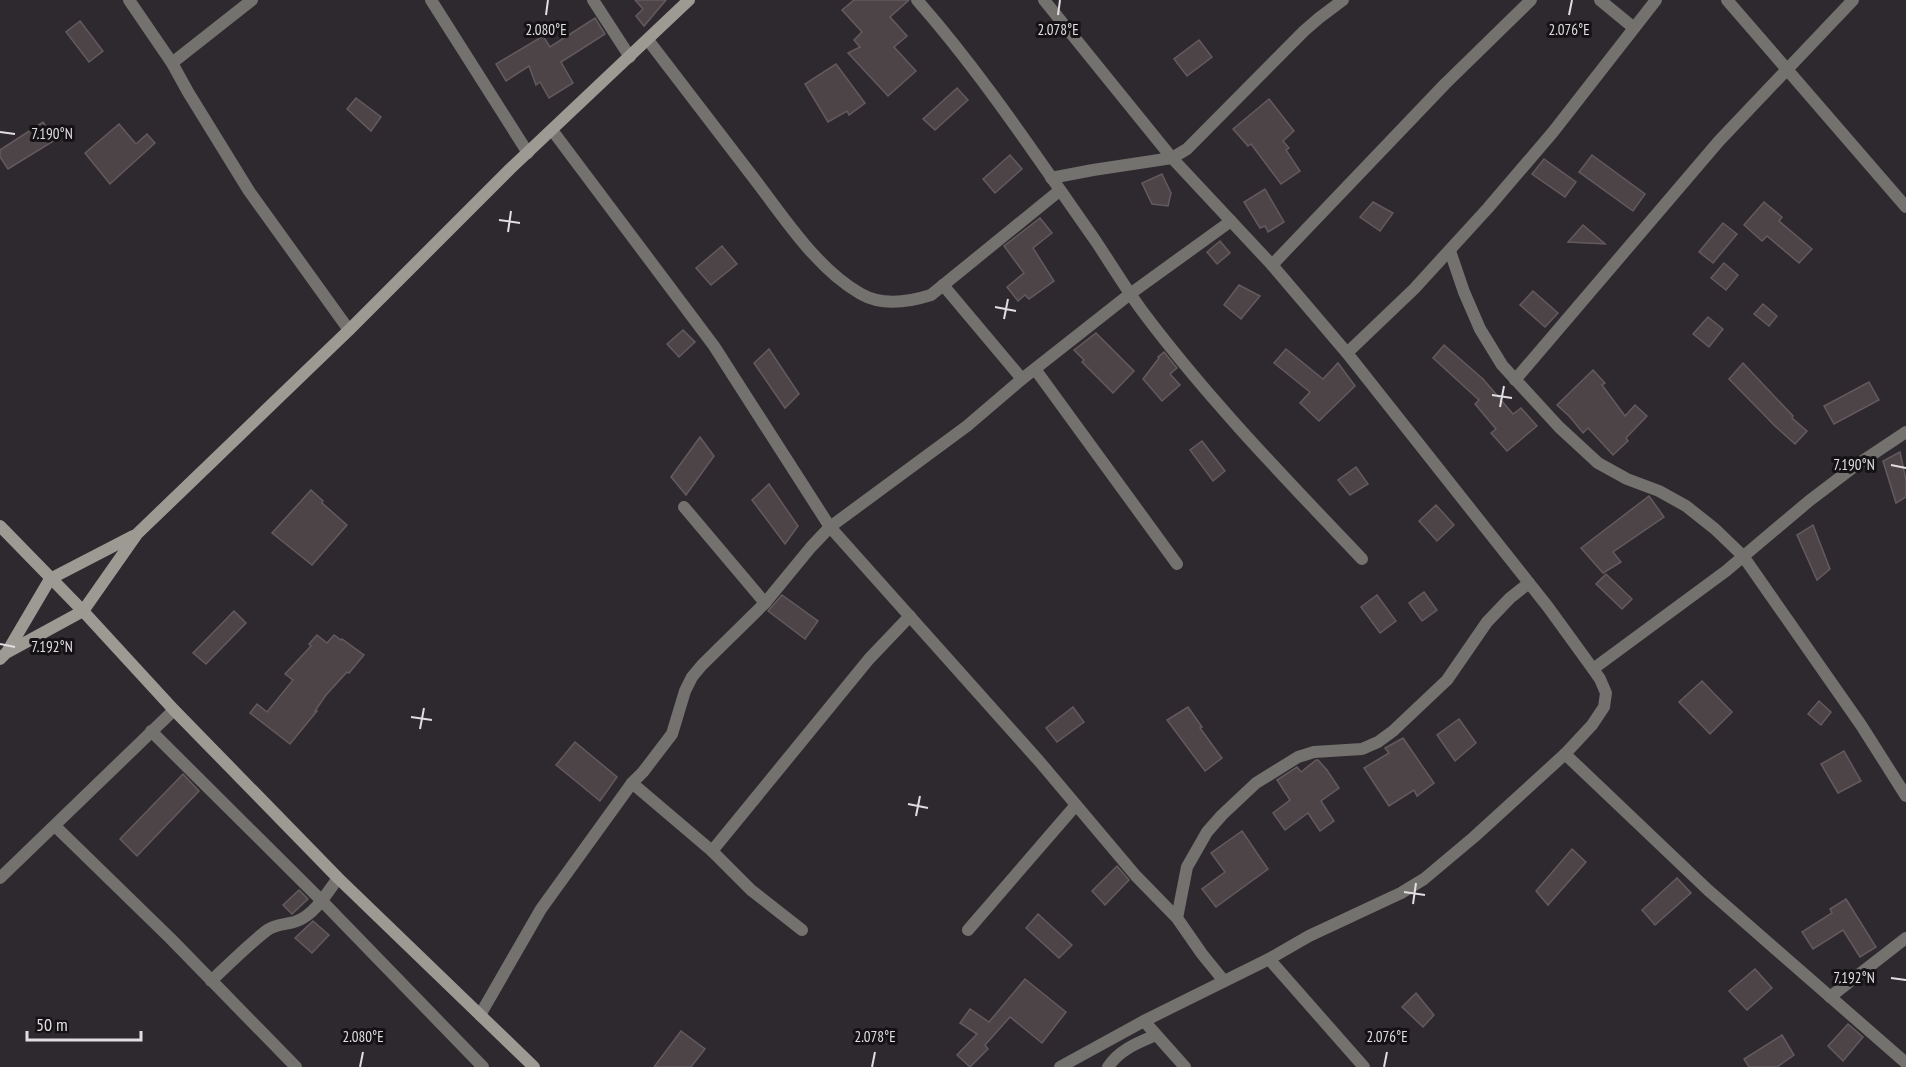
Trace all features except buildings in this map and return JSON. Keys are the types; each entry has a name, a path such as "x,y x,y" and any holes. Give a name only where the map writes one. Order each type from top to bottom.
{"main road":[{"path":"3,656 83,611 137,534 349,330 510,169 689,0"},
{"path":"0,526 83,611 174,710 338,878 534,1067"},
{"path":"3,656 50,579 137,534"}],"street":[{"path":"129,0 172,63 249,191 349,330"},
{"path":"172,63 252,0"},
{"path":"431,0 528,153"},
{"path":"593,0 630,57"},
{"path":"917,0 986,85 1130,294 1200,384 1277,470 1362,559"},
{"path":"1044,0 1172,158 1272,265 1347,353 1529,583 1593,669 1606,693 1604,706 1592,725 1565,754 1482,830 1424,879 1401,893 1309,936 1269,959 1143,1021 1060,1067"},
{"path":"1051,178 1172,158 1187,150 1305,31 1343,0"},
{"path":"1272,265 1445,84 1531,0"},
{"path":"1600,0 1634,28"},
{"path":"1347,353 1450,251 1553,132 1656,0"},
{"path":"1727,0 1906,207"},
{"path":"1515,380 1719,141 1852,0"},
{"path":"648,40 816,257 842,281 862,294 881,301 917,299 931,295 1059,191"},
{"path":"552,130 714,346 830,527 1136,876 1177,918 1224,981"},
{"path":"480,1015 541,909 632,783 672,734 685,691 692,677 765,603 811,547 830,527 967,426 1022,379 1130,294 1231,221"},
{"path":"1450,251 1480,329 1502,365 1559,428 1598,463 1686,506 1715,529 1743,556 1861,725 1906,796"},
{"path":"943,285 1022,379"},
{"path":"1035,369 1177,564"},
{"path":"1593,669 1743,556 1855,466 1906,432"},
{"path":"684,507 765,603"},
{"path":"1177,918 1187,867 1207,832 1222,815 1256,783 1298,757 1314,752 1362,749 1378,742 1393,731 1447,680 1487,622 1510,598 1529,583"},
{"path":"712,850 862,668 910,616"},
{"path":"0,878 174,710"},
{"path":"152,731 483,1067"},
{"path":"1565,754 1708,890 1906,1063"},
{"path":"632,783 712,850 751,890 802,930"},
{"path":"968,930 1076,805"},
{"path":"55,826 296,1067"},
{"path":"211,981 268,929 305,917 338,878"},
{"path":"1830,997 1906,938"},
{"path":"1269,959 1364,1067"},
{"path":"1143,1021 1185,1067"},
{"path":"1108,1067 1114,1058 1130,1046 1156,1035"}]}
